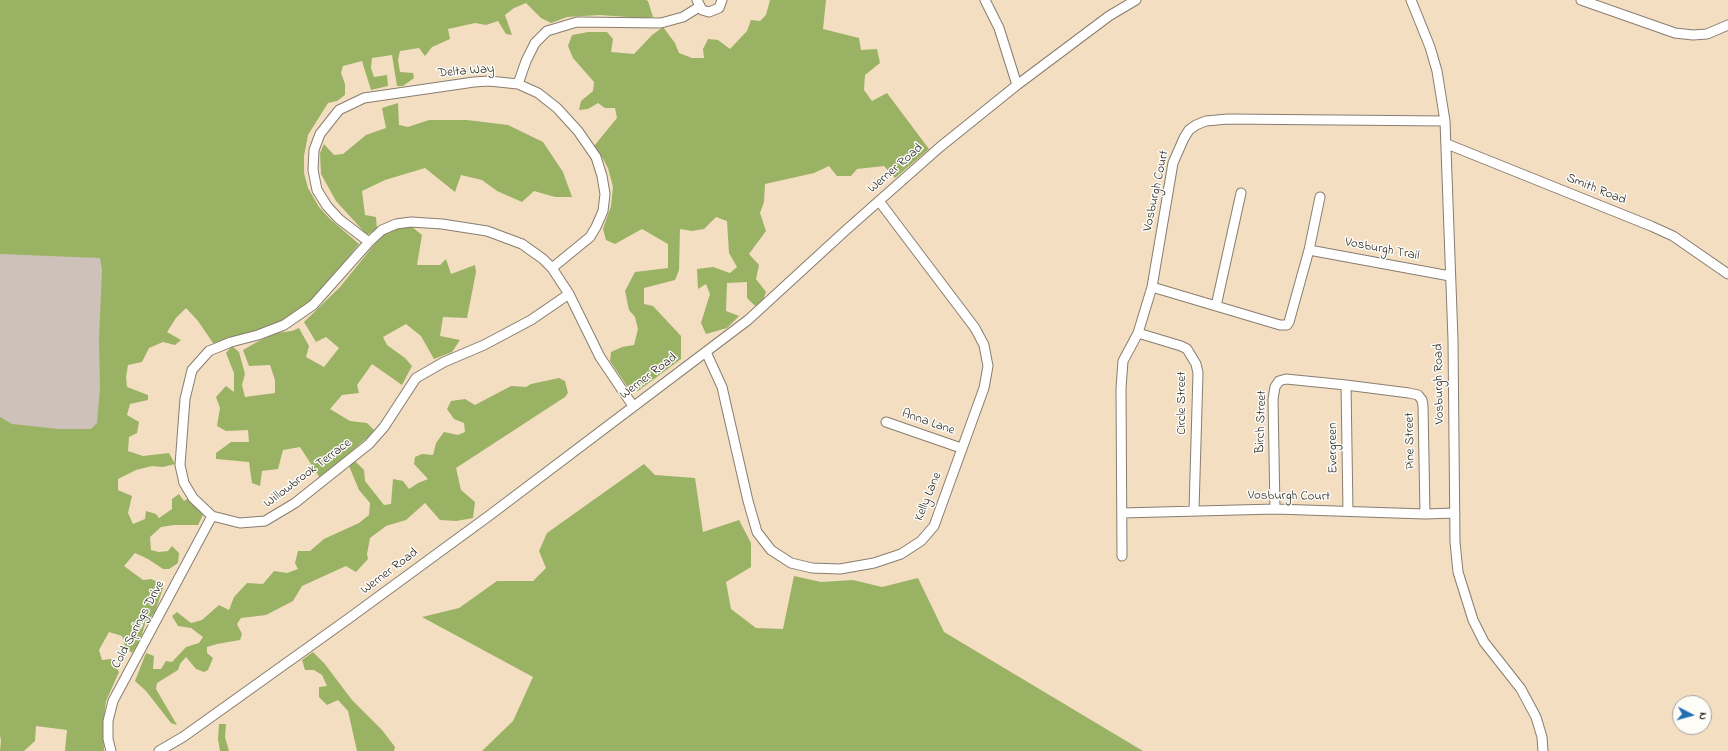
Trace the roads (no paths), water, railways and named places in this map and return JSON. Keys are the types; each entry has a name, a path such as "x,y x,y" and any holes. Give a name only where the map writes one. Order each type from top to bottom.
{"street":[{"path":"518,84 526,61 535,43 547,30 578,22 661,23 683,17 698,3 705,12 712,12 719,8 722,0"},
{"path":"986,0 999,28 1017,85"},
{"name":"Werner Road","path":"159,751 183,737 348,619 490,515 748,320 940,147 1017,85 1109,16 1136,0"},
{"name":"Vosburgh Road","path":"1411,0 1430,47 1437,71 1447,144 1453,340 1455,513 1458,572 1473,620 1484,642 1521,689 1536,717 1542,736 1543,751"},
{"path":"1581,0 1675,33 1693,35 1707,34 1728,25"},
{"name":"Delta Way","path":"369,242 339,219 327,206 318,190 313,170 314,150 320,134 339,110 364,98 474,82 518,84 538,93 557,108 578,131 596,157 602,176 605,194 603,211 596,227 590,237 552,268"},
{"name":"Vosburgh Court","path":"1122,556 1122,361 1138,333 1152,287 1173,163 1189,130 1206,121 1228,119 1445,121"},
{"name":"Smith Road","path":"1447,144 1673,236 1728,274"},
{"path":"1216,306 1241,193"},
{"path":"1152,287 1280,325 1287,325 1309,250 1320,197"},
{"name":"Kelly Lane","path":"706,352 722,386 748,501 757,532 771,550 791,563 812,568 840,568 874,563 901,554 921,541 934,526 984,388 988,366 984,345 975,328 879,201"},
{"name":"Willowbrook Terrace","path":"569,294 530,320 490,342 444,362 416,378 384,427 369,444 320,484 273,518 265,521 240,523 212,516 193,498 184,483 180,465 185,399 192,370 209,352 231,342 258,335 284,325 307,309 328,289 369,242 382,230 396,224 411,222 442,224 487,231 507,237 522,244 543,259 552,268 569,294 600,357 633,406"},
{"name":"Vosburgh Trail","path":"1309,250 1450,276"},
{"name":"Circle Street","path":"1138,333 1181,346 1187,350 1196,364 1198,373 1194,510"},
{"name":"Birch Street","path":"1275,509 1273,406 1275,387 1279,381 1286,379 1346,384"},
{"name":"Evergreen","path":"1346,384 1348,511"},
{"name":"Pine Street","path":"1346,384 1409,392 1418,395 1422,400 1424,514"},
{"name":"Anna Lane","path":"886,422 961,448"},
{"name":"Vosburgh Court","path":"1122,512 1275,509 1424,514 1455,513"},
{"name":"Cold Springs Drive","path":"111,751 108,739 108,721 113,701 212,516"}]}
